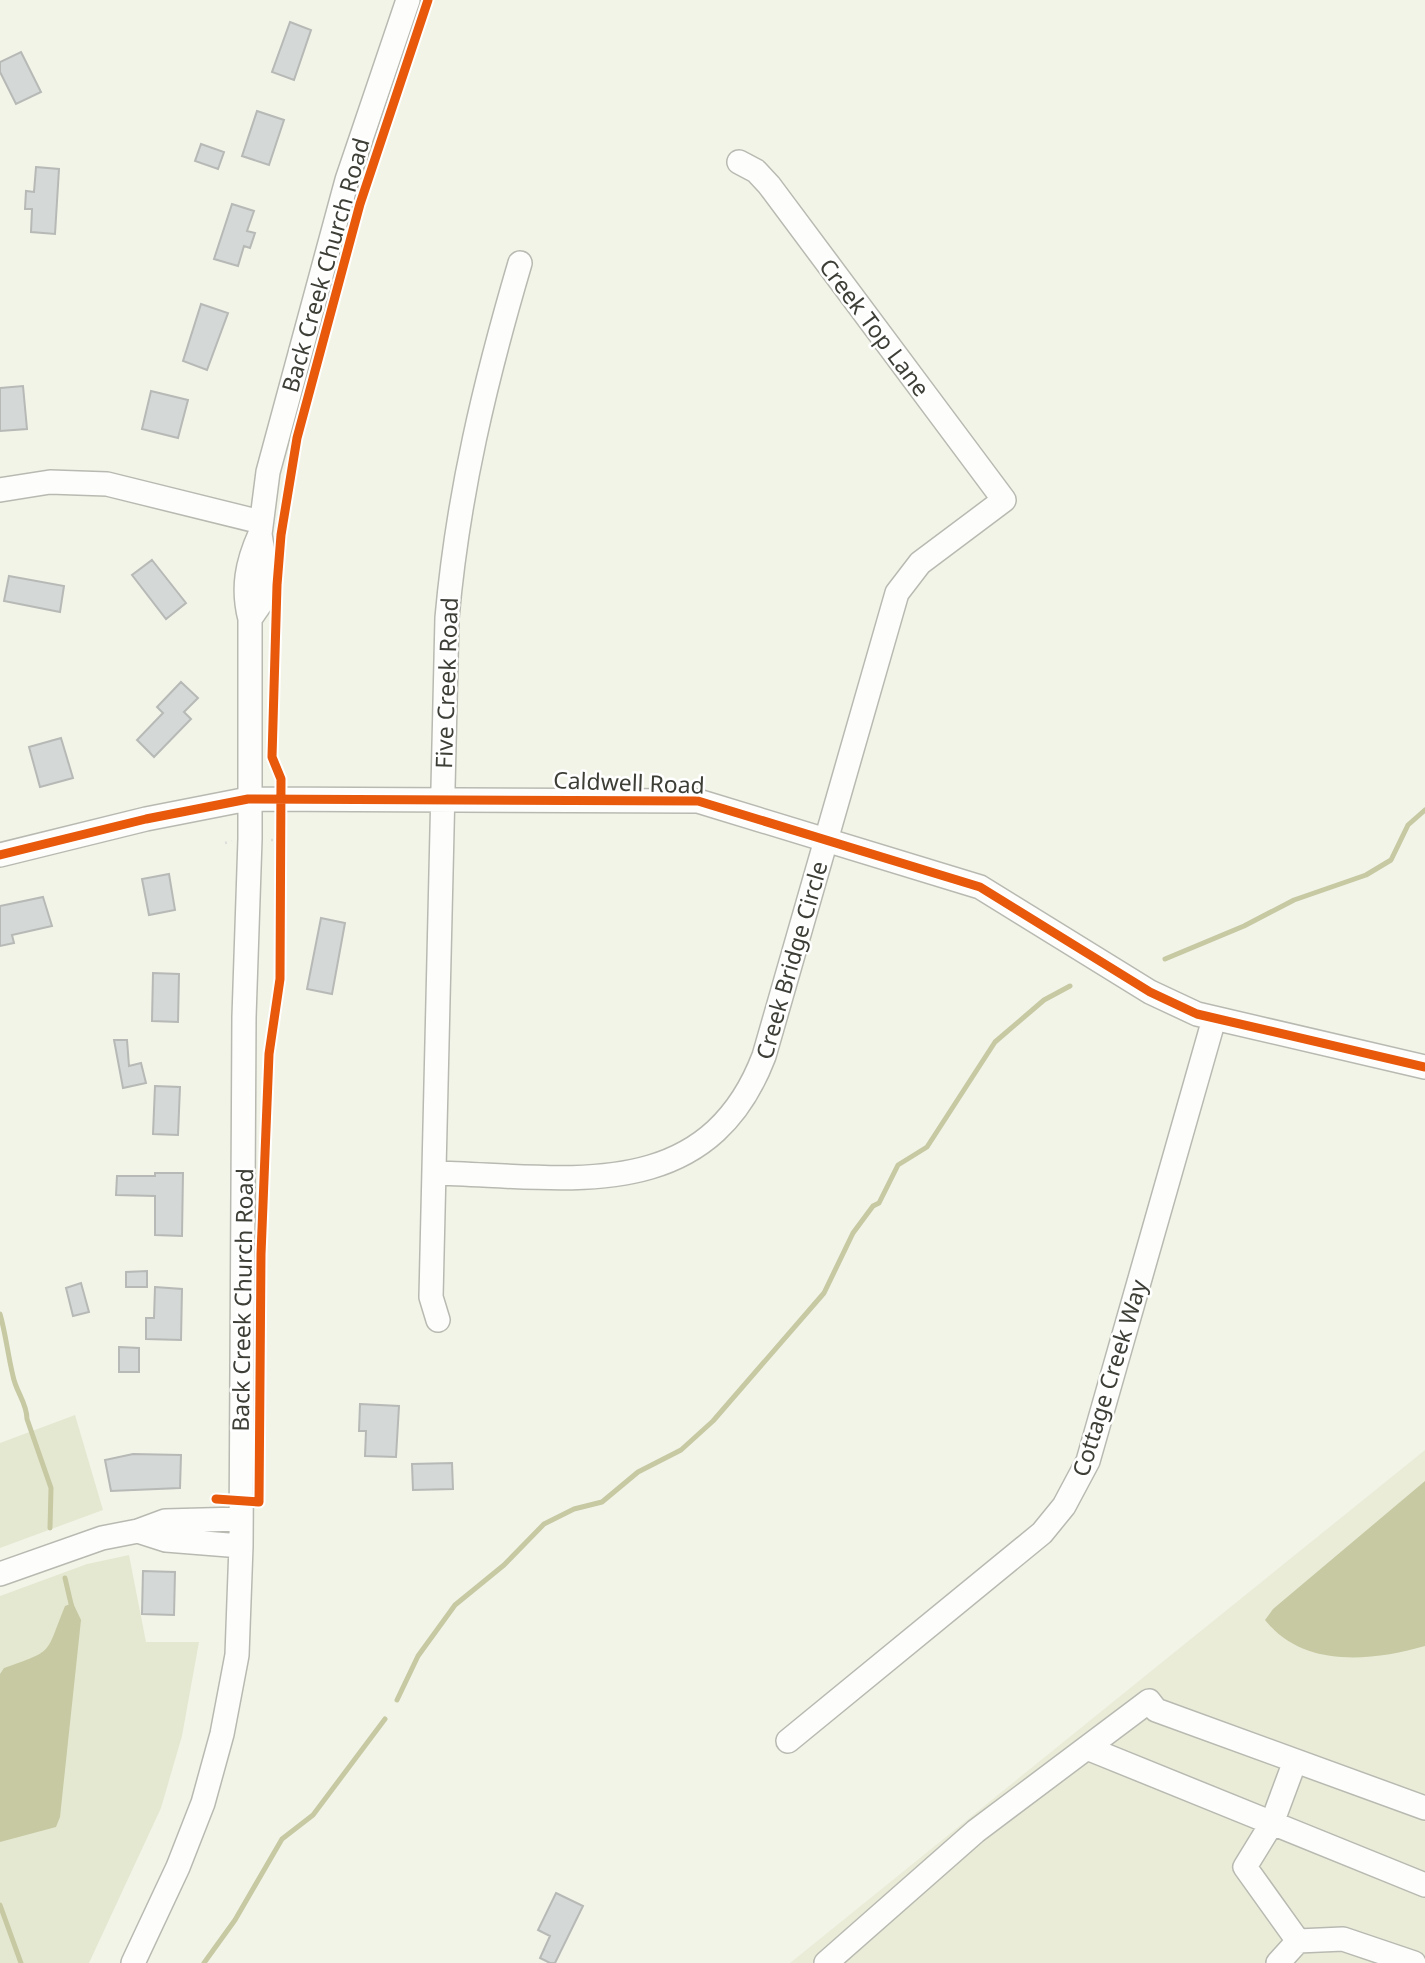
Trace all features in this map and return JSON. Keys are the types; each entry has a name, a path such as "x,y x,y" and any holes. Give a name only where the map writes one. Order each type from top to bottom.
{"street":[{"name":"Back Creek Church Road","path":"133,1963 192,1832 219,1746 237,1655 241,1546 250,619 261,603 265,565 260,528 268,472 347,180 408,0"},
{"name":"Creek Top Lane","path":"739,162 756,171 769,185 1004,500"},
{"name":"Five Creek Road","path":"438,1320 431,1297 444,656 458,518 477,418 520,263"},
{"path":"0,489 50,482 107,484 260,528"},
{"name":"Creek Bridge Circle","path":"435,1173 617,1176 670,1161 715,1132 744,1097 764,1056 897,593 920,563 1004,500"},
{"name":"Caldwell Road","path":"0,855 146,819 248,799 682,799 715,804 980,887 1150,992 1214,1019 1425,1067"},
{"name":"Cottage Creek Way","path":"788,1741 1042,1533 1073,1492 1088,1461 1214,1019"},
{"path":"0,1574 102,1538 138,1531 165,1521 240,1519"},
{"path":"138,1531 166,1540 241,1546"},
{"path":"826,1963 976,1831 1149,1701 1156,1710 1425,1808"},
{"path":"1087,1748 1425,1885"},
{"path":"1295,1761 1272,1823 1245,1867 1298,1941"},
{"path":"1279,1963 1298,1941 1343,1938 1414,1963"}],"path":[{"path":"277,837 280,852"},
{"path":"225,843 232,841"}],"shaded area":[{"path":"75,1415 103,1510 0,1548 0,1443"},
{"path":"1425,1450 1425,1963 790,1963 1171,1655"},
{"path":"1425,1481 1425,1646 1361,1657 1319,1654 1299,1647 1281,1636 1265,1620 1273,1609"},
{"path":"129,1555 146,1642 199,1642 182,1736 161,1808 89,1963 0,1963 0,1596 87,1564"},
{"path":"73,1603 81,1620 60,1817 56,1827 0,1842 0,1674 4,1668 32,1658 46,1649 65,1606"}],"building":[{"path":"290,22 311,30 294,80 272,72"},
{"path":"21,52 41,92 16,104 0,72 0,62"},
{"path":"257,111 284,120 269,165 242,156"},
{"path":"201,144 224,152 218,169 195,161"},
{"path":"36,167 59,169 55,234 31,232 32,209 25,209 26,191 34,192"},
{"path":"232,204 254,211 247,231 255,233 250,248 244,246 238,266 214,259"},
{"path":"201,304 228,313 207,370 183,361"},
{"path":"23,386 27,429 0,431 0,388"},
{"path":"151,391 188,400 178,438 142,429"},
{"path":"152,560 186,603 166,619 132,575"},
{"path":"9,576 64,586 60,612 4,601"},
{"path":"181,682 198,698 184,712 191,719 154,757 137,740 163,713 157,707"},
{"path":"61,738 73,778 40,787 29,747"},
{"path":"169,874 175,910 149,915 142,879"},
{"path":"43,897 52,926 12,935 14,943 0,946 0,906"},
{"path":"321,918 345,923 332,994 307,989"},
{"path":"153,973 179,974 178,1022 152,1021"},
{"path":"114,1040 127,1040 129,1066 141,1063 146,1083 123,1088"},
{"path":"155,1086 180,1087 178,1135 153,1134"},
{"path":"155,1173 183,1173 182,1236 155,1235 155,1196 116,1195 117,1176 155,1176"},
{"path":"147,1271 147,1287 126,1287 126,1272"},
{"path":"81,1283 89,1312 73,1316 66,1288"},
{"path":"155,1287 182,1289 181,1340 146,1339 146,1318 154,1318"},
{"path":"119,1347 139,1348 139,1372 119,1372"},
{"path":"360,1404 399,1406 396,1457 365,1456 366,1431 359,1431"},
{"path":"133,1454 181,1455 180,1488 111,1491 105,1460"},
{"path":"452,1463 453,1489 413,1490 412,1464"},
{"path":"143,1571 175,1572 174,1615 142,1614"},
{"path":"556,1893 583,1906 555,1963 550,1963 540,1958 550,1936 538,1930"}],"waterway":[{"path":"1165,959 1244,926 1294,900 1366,875 1391,860 1408,825 1425,810"},
{"path":"397,1700 418,1656 455,1605 504,1565 544,1524 574,1509 602,1502 638,1472 681,1450 713,1421 824,1293 853,1233 873,1206 879,1203 898,1165 927,1147 995,1042 1044,1000 1070,986"},
{"path":"0,1314 14,1382 51,1488 50,1528"},
{"path":"65,1578 72,1608"},
{"path":"204,1963 235,1920 282,1839 313,1815 385,1719"},
{"path":"0,1905 21,1963"}],"cycle path":[{"path":"216,1499 259,1502 261,1254 269,1054 280,979 281,779 272,757 281,535 297,438 360,204 428,0"},
{"path":"0,855 146,819 248,799 698,801 980,887 1150,992 1197,1014 1425,1067"}]}
